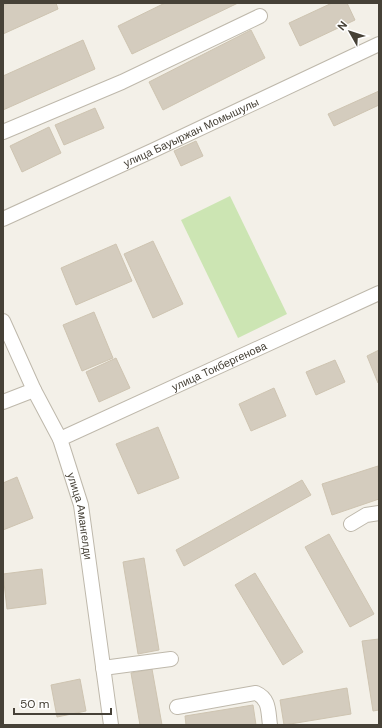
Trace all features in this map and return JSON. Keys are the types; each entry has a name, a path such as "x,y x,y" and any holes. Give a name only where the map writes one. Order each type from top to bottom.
{"street":[{"path":"3,132 122,82 260,16"},
{"name":"улица Бауыржан Момышулы","path":"3,219 379,44"},
{"name":"улица Токбергенова","path":"60,439 379,293"},
{"name":"улица Амангелди","path":"3,321 34,390 60,439 81,505 111,725"},
{"path":"3,402 34,390"},
{"path":"351,524 366,515 379,513"},
{"path":"103,668 171,659"},
{"path":"177,707 256,693 263,696 266,702 270,725"}],"green space":[{"path":"230,196 287,314 238,338 181,220"}],"building":[{"path":"8,3 56,3 58,9 3,34 3,5"},
{"path":"165,3 238,3 132,54 118,26"},
{"path":"332,3 347,3 355,20 300,46 289,23"},
{"path":"251,30 265,58 163,110 149,82"},
{"path":"83,40 95,69 3,110 3,76"},
{"path":"379,91 379,105 334,126 328,114"},
{"path":"95,108 104,128 64,145 55,125"},
{"path":"49,127 61,153 22,172 10,146"},
{"path":"196,141 203,156 181,166 174,151"},
{"path":"153,241 183,304 153,318 124,254"},
{"path":"116,244 132,281 76,305 61,268"},
{"path":"94,312 113,358 82,371 63,325"},
{"path":"379,350 379,383 378,383 367,356"},
{"path":"116,358 130,388 99,402 86,372"},
{"path":"335,360 345,382 316,395 306,372"},
{"path":"274,388 286,416 251,431 239,404"},
{"path":"158,427 179,478 138,494 116,444"},
{"path":"378,466 379,499 332,515 322,484"},
{"path":"17,477 33,518 3,530 3,483"},
{"path":"302,480 311,495 184,566 176,550"},
{"path":"329,534 374,614 350,627 305,547"},
{"path":"144,558 159,650 138,654 123,562"},
{"path":"42,569 46,604 7,609 3,574"},
{"path":"255,573 303,652 283,665 235,585"},
{"path":"379,639 379,710 373,711 362,641"},
{"path":"152,669 162,725 140,725 131,673"},
{"path":"80,679 86,711 57,717 51,685"},
{"path":"347,688 351,714 284,725 280,700"},
{"path":"253,705 256,725 186,725 185,716"}]}
